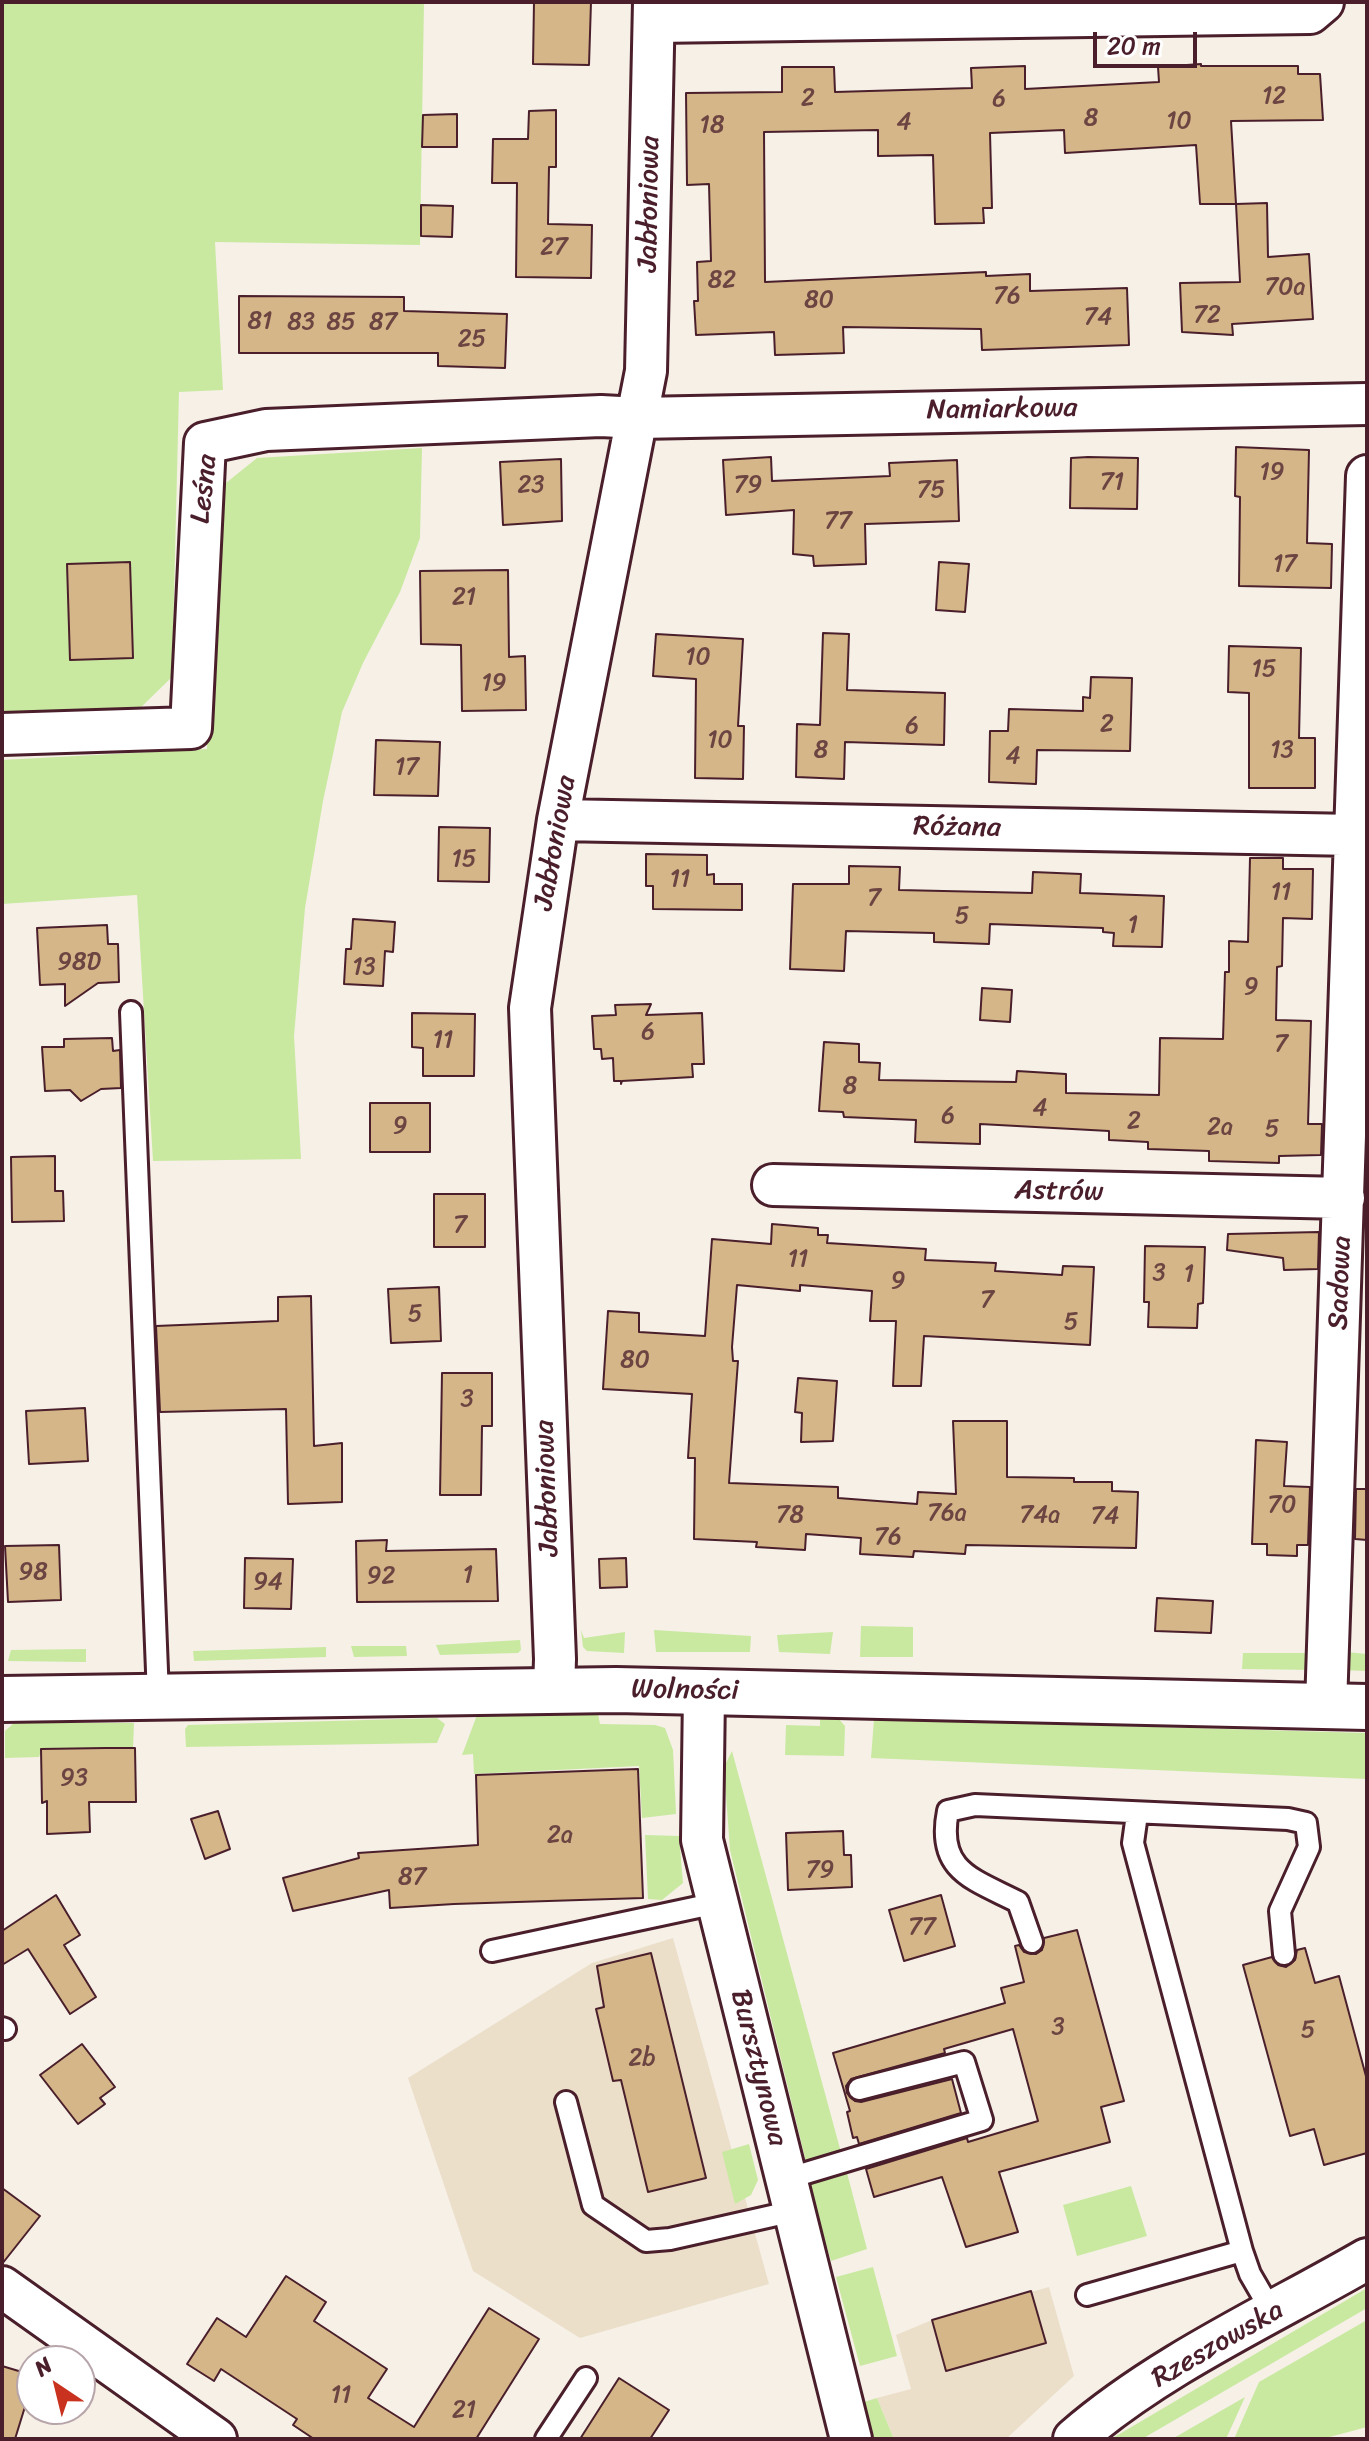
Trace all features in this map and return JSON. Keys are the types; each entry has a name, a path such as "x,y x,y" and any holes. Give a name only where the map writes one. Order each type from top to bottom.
{"street":[{"path":"654,12 1310,13 1323,2"},
{"name":"Jabłoniowa","path":"554,1690 530,1008 558,820 646,371 654,12"},
{"name":"Namiarkowa","path":"638,418 1367,404"},
{"name":"Leśna","path":"2,734 191,728 205,443 266,430 601,416 638,418"},
{"name":"Sadowa","path":"1346,1706 1344,1198 1367,476"},
{"name":"Różana","path":"558,820 1355,835"},
{"name":"Astrów","path":"773,1185 1344,1198"},
{"name":"Wolności","path":"2,1699 554,1690 1346,1706"},
{"name":"Bursztynowa","path":"704,1693 702,1840 851,2439"},
{"name":"Rzeszowska","path":"1074,2439 1097,2419 1172,2370 1367,2259"},
{"path":"2,2287 216,2439"}],"lane":[{"path":"131,1012 158,1696"},
{"path":"1032,1942 1018,1902 963,1874 949,1857 944,1832 948,1811 975,1805 1288,1819 1306,1823 1309,1847 1280,1911 1284,1954"},
{"path":"1137,1814 1133,1843 1242,2251 1250,2274 1272,2312"},
{"path":"492,1951 717,1903"},
{"path":"566,2102 593,2205 646,2241 670,2239 982,2120 964,2062 859,2089"},
{"path":"1087,2295 1242,2251"},
{"path":"546,2439 586,2378"}],"shaded area":[{"path":"673,1938 769,2284 580,2338 473,2271 408,2078 592,1963"},
{"path":"1049,2287 1074,2376 1006,2439 894,2439 877,2398 911,2389 896,2335 932,2320"}],"green space":[{"path":"2,2 424,2 420,245 215,242 223,390 179,392 172,677 131,717 2,723"},
{"path":"422,448 420,538 400,592 363,663 342,712 323,801 305,908 294,1036 301,1159 153,1161 137,895 2,904 2,760 207,749 216,491 257,458"},
{"path":"861,1626 913,1627 913,1657 860,1657"},
{"path":"581,1630 584,1638 625,1632 624,1653 587,1651 583,1647"},
{"path":"654,1630 751,1636 750,1652 656,1652"},
{"path":"833,1632 830,1654 779,1652 777,1635"},
{"path":"520,1640 521,1650 518,1653 440,1655 436,1645"},
{"path":"351,1646 406,1646 407,1656 354,1657"},
{"path":"326,1647 326,1657 194,1661 193,1651"},
{"path":"86,1649 86,1662 8,1661 11,1650"},
{"path":"1346,1652 1367,1654 1367,1671 1340,1670"},
{"path":"1243,1653 1312,1653 1316,1670 1242,1669"},
{"path":"598,1714 600,1724 665,1728 673,1750 676,1814 642,1818 639,1766 474,1774 473,1754 462,1755 477,1715"},
{"path":"820,1717 837,1717 845,1726 844,1756 785,1755 786,1725 820,1726"},
{"path":"437,1718 445,1724 437,1743 186,1747 185,1729 188,1725"},
{"path":"874,1719 1367,1733 1367,1779 871,1758"},
{"path":"14,1723 134,1723 133,1748 42,1749 39,1757 5,1758 5,1731"},
{"path":"732,1751 842,2156 807,2166 730,1850 724,1767"},
{"path":"645,1835 679,1836 683,1883 662,1900 648,1899"},
{"path":"749,2144 758,2180 751,2195 735,2204 722,2152"},
{"path":"846,2169 867,2249 831,2261 807,2181"},
{"path":"1131,2186 1147,2236 1077,2256 1063,2205"},
{"path":"873,2267 897,2356 860,2366 836,2277"},
{"path":"1367,2288 1367,2308 1142,2439 1111,2439"},
{"path":"1367,2320 1367,2427 1322,2439 1234,2439 1259,2382"},
{"path":"1245,2397 1226,2439 1172,2439"},
{"path":"877,2398 894,2439 874,2439 864,2402"}],"building":[{"path":"534,2 591,2 589,65 533,64"},
{"path":"1201,64 1298,66 1298,74 1320,74 1323,120 1231,121 1236,204 1200,204 1196,145 1065,153 1064,130 990,133 992,208 983,208 984,223 935,224 933,155 878,156 878,130 764,132 765,282 986,272 986,276 1030,274 1030,291 1127,288 1129,345 982,350 981,329 843,327 844,353 775,355 774,332 696,335 694,301 698,301 697,262 711,261 709,184 687,185 686,93 782,92 782,67 834,67 835,92 972,88 971,68 1025,66 1025,89 1159,82 1158,67"},
{"path":"556,110 556,167 549,167 548,224 592,225 591,278 516,277 517,183 492,183 493,139 528,139 529,111"},
{"path":"457,114 457,147 422,147 423,115"},
{"path":"1267,203 1268,257 1309,254 1313,319 1232,324 1233,335 1182,332 1180,283 1240,282 1236,204"},
{"path":"421,205 453,206 452,237 421,236"},
{"path":"239,296 404,297 404,311 507,314 505,368 438,366 438,353 239,353"},
{"path":"1236,447 1309,450 1307,543 1332,544 1331,588 1239,586 1240,497 1235,496"},
{"path":"771,457 772,481 890,476 889,463 957,460 959,521 865,524 866,564 814,566 813,556 793,554 794,510 726,515 723,460"},
{"path":"1071,458 1138,458 1137,509 1070,508"},
{"path":"561,459 562,521 503,525 500,462"},
{"path":"130,562 133,658 70,660 67,564"},
{"path":"939,562 969,564 965,612 936,610"},
{"path":"508,570 509,657 525,656 526,710 462,711 461,645 421,644 420,571"},
{"path":"823,633 849,634 847,690 945,693 944,745 845,742 844,779 796,777 797,724 820,725"},
{"path":"656,634 743,639 738,726 744,726 743,779 695,778 696,679 653,676"},
{"path":"1229,646 1301,648 1299,738 1315,738 1315,788 1249,788 1249,693 1228,692"},
{"path":"1091,677 1132,678 1130,751 1037,750 1036,784 989,782 990,731 1008,731 1009,709 1083,711 1083,697 1090,698"},
{"path":"376,740 440,742 438,796 374,795"},
{"path":"439,827 490,828 489,882 438,881"},
{"path":"646,854 707,855 707,875 714,874 714,884 742,884 742,910 653,909 653,886 646,886"},
{"path":"1250,858 1283,858 1283,869 1313,869 1312,919 1283,918 1282,966 1277,967 1276,1020 1311,1021 1308,1124 1322,1124 1321,1155 1279,1156 1279,1163 1209,1161 1209,1151 1148,1149 1148,1142 1109,1140 1109,1131 980,1124 980,1144 915,1142 916,1120 844,1117 843,1112 819,1111 824,1042 859,1044 859,1062 880,1063 879,1080 1016,1082 1017,1071 1066,1074 1066,1093 1159,1095 1160,1038 1223,1039 1229,941 1248,942"},
{"path":"849,866 900,867 899,890 1032,893 1033,872 1081,874 1080,893 1164,896 1162,947 1113,946 1114,933 1103,932 1103,928 990,924 989,944 934,942 934,933 846,931 844,971 790,969 793,884 849,884"},
{"path":"353,919 395,922 393,952 385,951 383,986 344,984 346,949 351,949"},
{"path":"107,925 108,944 118,944 119,982 98,983 65,1006 65,984 40,985 37,928"},
{"path":"982,988 1012,990 1010,1022 980,1020"},
{"path":"651,1004 646,1015 702,1013 704,1064 692,1064 693,1077 622,1081 621,1084 621,1081 614,1081 613,1058 602,1059 601,1049 594,1049 592,1016 616,1015 615,1005"},
{"path":"412,1013 475,1014 474,1076 423,1076 423,1048 412,1047"},
{"path":"112,1038 113,1051 120,1050 121,1088 101,1089 81,1101 70,1090 45,1091 42,1047 64,1047 64,1039"},
{"path":"370,1103 430,1103 430,1152 370,1152"},
{"path":"55,1156 55,1191 63,1191 64,1221 12,1222 11,1157"},
{"path":"434,1194 485,1194 485,1247 434,1247"},
{"path":"772,1224 818,1228 818,1235 828,1235 827,1243 926,1249 925,1260 996,1263 995,1271 1062,1275 1063,1266 1094,1267 1090,1345 924,1336 921,1386 893,1386 896,1321 870,1321 872,1291 800,1285 800,1291 737,1285 732,1347 733,1361 738,1361 729,1483 838,1487 838,1498 917,1504 918,1492 956,1494 953,1421 1007,1421 1007,1477 1112,1482 1112,1491 1138,1492 1136,1548 966,1545 965,1554 914,1551 913,1557 860,1554 861,1538 806,1534 805,1550 756,1547 757,1542 694,1539 695,1458 688,1458 692,1394 603,1389 608,1311 639,1313 639,1332 705,1336 712,1239 771,1244"},
{"path":"1319,1232 1318,1269 1284,1270 1283,1258 1227,1250 1228,1234"},
{"path":"1145,1246 1205,1247 1203,1303 1198,1304 1197,1328 1148,1327 1149,1302 1144,1302"},
{"path":"439,1287 441,1341 391,1343 388,1289"},
{"path":"311,1296 314,1446 342,1443 342,1502 288,1504 286,1409 160,1412 156,1326 278,1321 278,1297"},
{"path":"442,1373 492,1373 492,1426 482,1426 481,1495 440,1495"},
{"path":"798,1378 837,1381 833,1441 801,1442 802,1413 795,1412"},
{"path":"85,1408 88,1461 29,1464 26,1411"},
{"path":"1256,1440 1287,1442 1284,1486 1310,1487 1308,1545 1297,1545 1297,1556 1267,1555 1267,1544 1252,1544"},
{"path":"1356,1489 1367,1489 1367,1540 1355,1539"},
{"path":"387,1540 386,1551 496,1549 498,1601 357,1602 356,1541"},
{"path":"59,1545 61,1600 8,1602 5,1546"},
{"path":"245,1558 293,1559 291,1609 244,1608"},
{"path":"626,1558 627,1587 600,1588 599,1559"},
{"path":"1157,1598 1213,1601 1211,1633 1155,1631"},
{"path":"135,1748 136,1802 89,1802 90,1832 47,1834 47,1801 42,1803 41,1749"},
{"path":"638,1769 643,1898 390,1908 389,1890 293,1911 283,1878 359,1858 358,1853 478,1845 476,1775"},
{"path":"218,1811 230,1849 205,1859 191,1819"},
{"path":"843,1831 844,1855 851,1855 852,1887 788,1890 786,1833"},
{"path":"56,1895 80,1935 64,1945 96,1997 70,2014 28,1949 2,1965 2,1931"},
{"path":"941,1895 955,1946 904,1961 889,1910"},
{"path":"1077,1930 1124,2101 1101,2107 1110,2142 999,2172 1018,2232 966,2247 942,2177 874,2197 866,2169 967,2138 968,2142 1038,2121 1013,2029 944,2049 945,2053 851,2079 846,2086 847,2093 855,2101 861,2102 952,2079 961,2113 859,2144 857,2137 853,2138 847,2112 850,2111 833,2053 1005,2003 1001,1988 1024,1982 1015,1946 1019,1945 1024,1952 1036,1954 1042,1950 1044,1938"},
{"path":"1305,1948 1315,1983 1339,1976 1367,2080 1367,2153 1324,2165 1314,2129 1290,2136 1243,1965 1272,1957 1278,1965 1286,1967 1295,1960 1297,1950"},
{"path":"651,1953 706,2178 648,2192 621,2080 613,2081 596,2009 604,2007 597,1966"},
{"path":"82,2044 115,2087 100,2098 105,2104 78,2124 40,2075"},
{"path":"2,2188 40,2216 2,2264"},
{"path":"286,2276 326,2302 314,2321 387,2369 368,2398 414,2427 489,2308 539,2339 476,2439 314,2439 293,2425 297,2419 221,2369 214,2381 187,2364 217,2318 246,2337"},
{"path":"1031,2291 1046,2343 946,2371 932,2320"},
{"path":"2,2366 16,2370 16,2425 19,2425 15,2439 2,2439"},
{"path":"619,2378 669,2410 650,2439 580,2439"}]}
